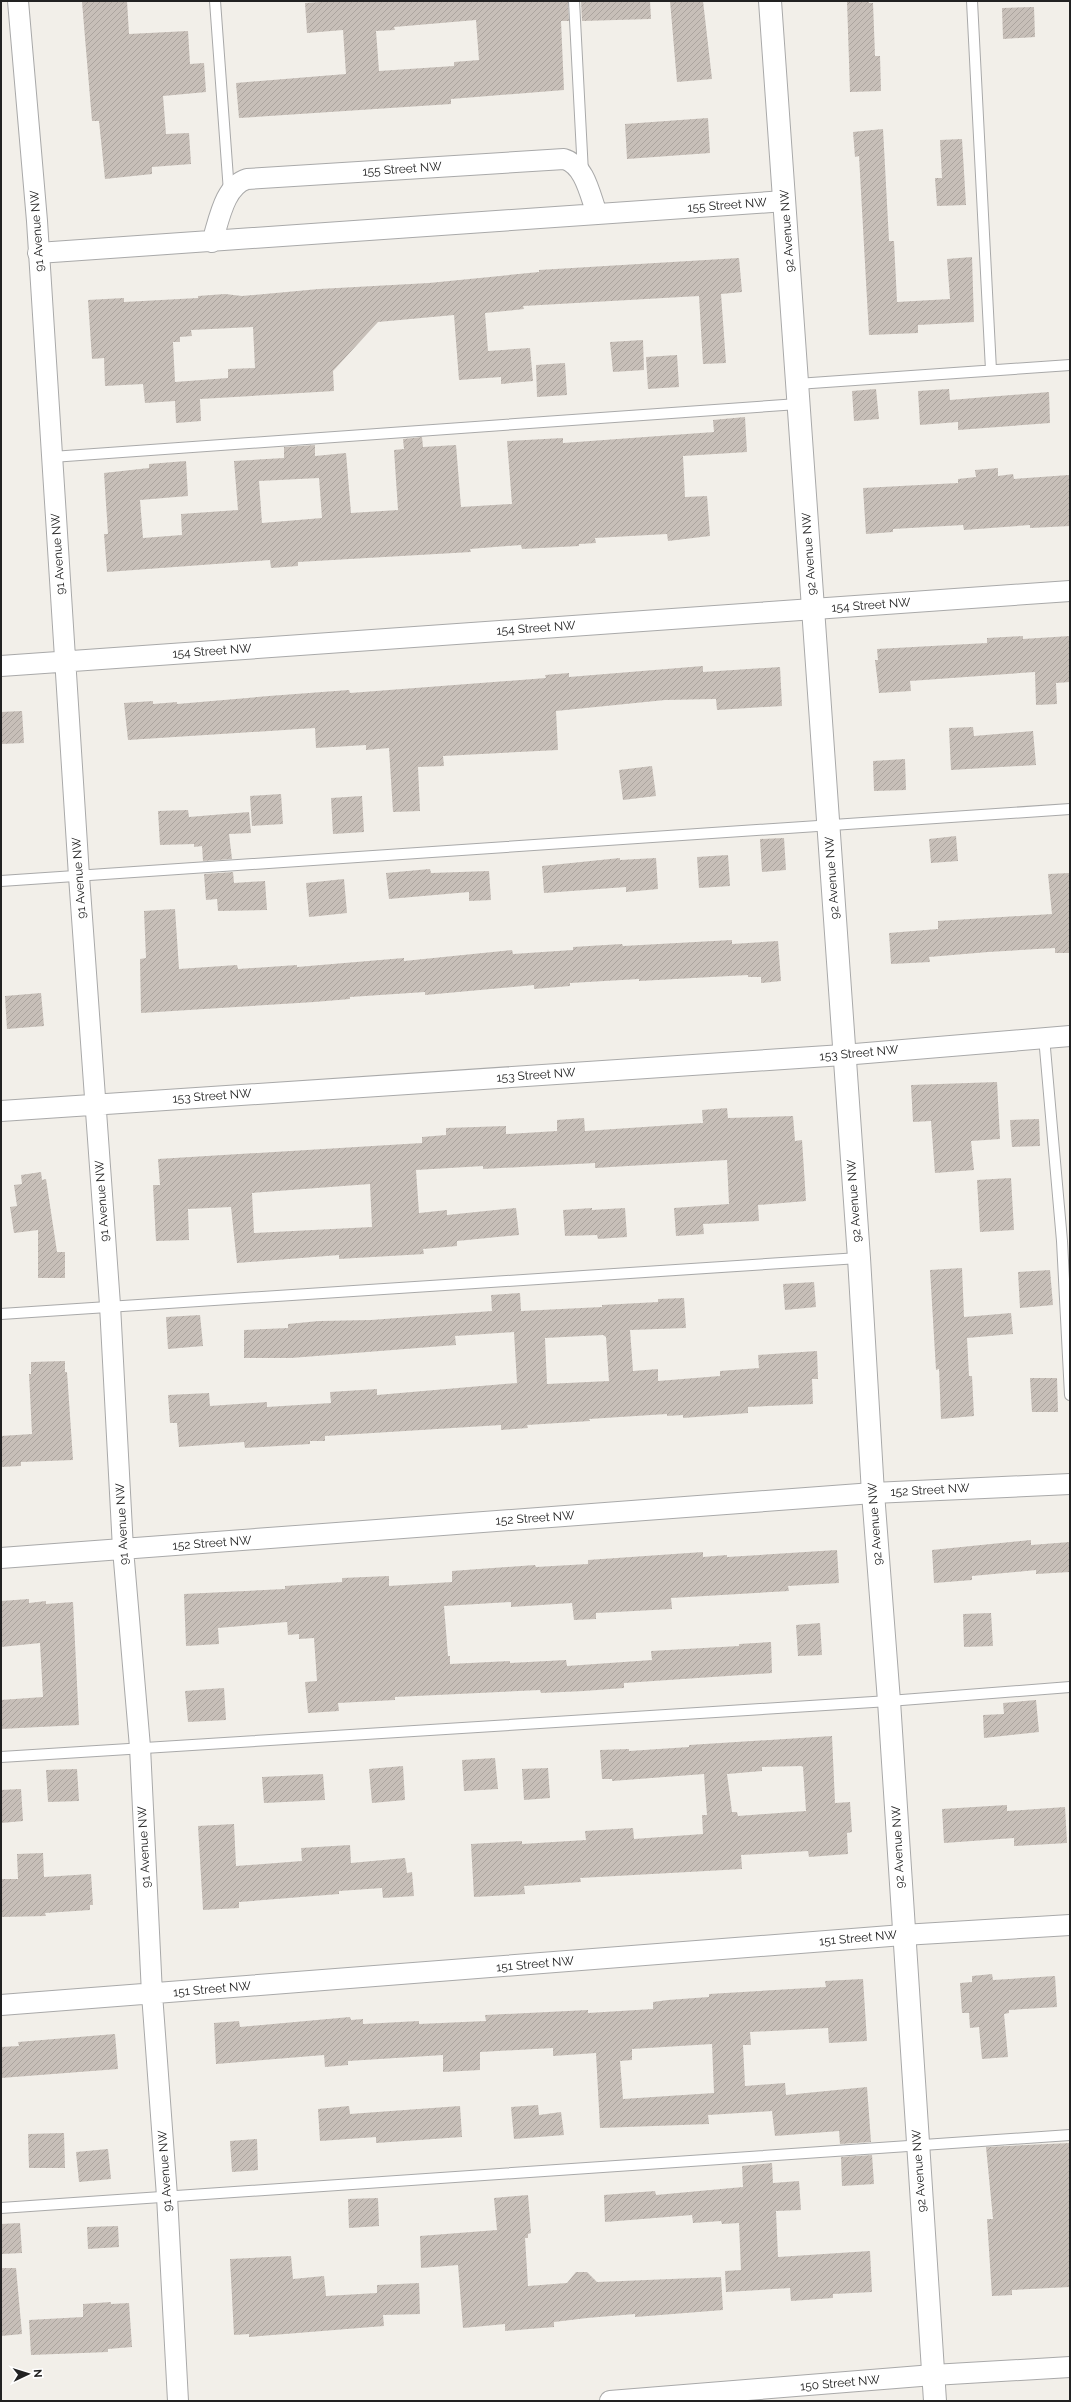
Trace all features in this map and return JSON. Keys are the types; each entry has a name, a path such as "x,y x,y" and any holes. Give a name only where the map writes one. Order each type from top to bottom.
{"street":[{"name":"91 Avenue NW","path":"18,1 38,253 79,876 110,1305 123,1549 140,1748 152,1994 167,2196 178,2401"},
{"name":"92 Avenue NW","path":"770,1 829,825 843,1055 859,1258 873,1493 889,1701 903,1935 935,2401"},
{"name":"155 Street NW","path":"229,192 240,181 247,179 564,159 571,161 584,177 597,214"},
{"path":"212,242 229,192"},
{"name":"155 Street NW","path":"38,253 785,201"},
{"name":"154 Street NW","path":"1,666 1070,591"},
{"name":"153 Street NW","path":"1,1111 843,1055 1070,1036"},
{"name":"152 Street NW","path":"1,1558 873,1493 1070,1484"},
{"name":"151 Street NW","path":"1,2005 903,1935 1070,1925"},
{"name":"150 Street NW","path":"610,2401 933,2375 1070,2367"}],"lane":[{"path":"215,1 229,192"},
{"path":"574,1 584,177"},
{"path":"972,1 991,370"},
{"path":"52,457 798,394 991,370 1070,365"},
{"path":"1,881 1070,809"},
{"path":"1044,1037 1066,1241 1070,1396"},
{"path":"1,1314 110,1305 859,1258"},
{"path":"1,1757 889,1701 1070,1687"},
{"path":"1,2208 918,2147 1070,2135"}],"building":[{"path":"127,1 129,34 188,31 190,64 204,63 206,92 163,96 166,134 189,133 191,164 152,167 152,174 105,179 99,121 92,121 82,2"},
{"path":"335,1 568,1 569,21 561,21 564,90 451,99 451,104 239,118 236,83 346,74 343,30 307,33 305,3","holes":["476,20 479,60 454,62 454,66 379,71 376,31 395,30 394,27"]},
{"path":"581,1 650,1 651,19 582,21"},
{"path":"670,1 703,1 712,79 677,82"},
{"path":"847,1 869,1 869,3 873,3 875,56 880,56 881,91 850,92"},
{"path":"1034,7 1035,37 1003,39 1002,8"},
{"path":"708,118 710,153 627,159 625,124"},
{"path":"883,129 889,241 894,241 897,302 950,299 947,259 972,257 974,322 918,325 918,333 869,335 859,156 855,157 853,132"},
{"path":"962,139 966,205 937,206 935,178 942,178 940,140"},
{"path":"739,258 742,292 721,294 726,363 703,364 699,296 523,306 524,309 485,313 488,351 530,348 533,381 501,384 501,377 459,380 454,315 378,322 333,371 334,391 200,399 201,421 176,423 175,401 145,403 143,384 105,386 104,358 92,359 88,300 124,298 124,302 198,298 198,296 225,294 242,296 319,289 429,283 539,272 539,270","holes":["253,327 255,368 228,369 228,378 175,382 173,342 180,342 180,337 192,336 191,330"]},
{"path":"643,340 644,370 613,372 610,342"},
{"path":"677,355 679,387 648,389 646,357"},
{"path":"565,363 567,395 537,397 536,365"},
{"path":"876,389 879,419 854,421 852,391"},
{"path":"949,389 950,400 1049,392 1050,423 958,430 958,422 920,425 918,391"},
{"path":"745,417 747,452 683,456 685,497 707,496 710,536 668,541 667,534 595,538 596,543 579,544 579,546 522,549 521,545 470,549 471,552 298,562 298,566 271,568 270,560 107,572 104,534 108,534 104,473 149,468 149,464 186,461 188,496 140,500 143,538 182,535 181,514 238,510 234,461 284,458 284,447 315,445 315,456 346,453 351,513 398,510 394,450 404,449 403,439 422,437 423,447 456,445 461,507 512,504 507,441 563,438 563,443 714,432 713,420","holes":["319,478 322,518 262,523 259,481"]},
{"path":"998,468 998,476 1013,474 1014,479 1069,475 1070,526 1030,528 1030,525 964,530 963,525 893,529 893,532 866,534 863,488 958,483 958,479 976,477 975,470"},
{"path":"1023,636 1023,639 1070,636 1070,682 1056,683 1057,704 1036,705 1035,672 910,681 911,691 879,693 875,660 878,660 877,649 987,643 987,638"},
{"path":"703,666 703,672 780,667 782,706 717,710 716,699 665,700 556,711 558,750 443,756 444,766 418,767 420,811 393,812 389,748 366,750 366,745 316,748 315,728 128,740 124,703 153,701 153,704 177,702 177,704 349,690 350,693 546,678 545,675 569,673 569,677"},
{"path":"22,711 24,743 1,744 1,712"},
{"path":"973,727 974,736 1033,731 1036,765 951,770 949,728"},
{"path":"905,759 906,790 874,791 873,761"},
{"path":"652,766 656,796 623,800 619,770"},
{"path":"281,794 283,824 252,826 250,796"},
{"path":"362,796 364,832 333,834 331,798"},
{"path":"188,810 189,817 249,812 251,833 229,834 232,859 203,861 202,846 194,847 194,844 160,845 158,811"},
{"path":"956,836 958,861 931,863 929,839"},
{"path":"784,838 786,870 762,872 760,839"},
{"path":"728,855 730,886 699,888 697,857"},
{"path":"620,858 620,860 656,858 658,889 626,892 626,887 544,893 542,866"},
{"path":"430,869 431,873 489,871 491,900 469,901 469,892 389,899 386,873"},
{"path":"233,872 234,883 265,881 267,910 218,911 217,899 206,900 204,874"},
{"path":"1070,873 1070,953 1055,953 1055,948 988,952 929,957 930,962 891,964 889,933 938,929 938,921 1052,914 1048,874"},
{"path":"344,879 347,913 309,917 306,883"},
{"path":"175,909 179,969 237,965 238,969 297,965 297,967 404,958 404,961 512,950 513,954 573,950 573,947 622,944 623,946 732,940 732,944 778,941 781,981 761,983 761,977 748,977 748,975 639,981 639,979 570,983 570,986 534,989 534,985 425,995 425,992 350,997 350,999 314,1002 141,1013 140,959 146,958 144,911"},
{"path":"41,993 44,1026 7,1029 5,996"},
{"path":"997,1082 1000,1139 971,1141 974,1170 935,1173 931,1121 913,1122 911,1085"},
{"path":"727,1108 728,1118 793,1116 795,1141 802,1140 806,1201 758,1205 759,1221 703,1224 704,1234 676,1236 674,1208 729,1204 727,1160 595,1168 595,1163 483,1169 483,1166 416,1170 419,1213 447,1210 447,1215 516,1208 519,1235 457,1241 457,1246 423,1249 424,1254 339,1259 339,1255 237,1263 231,1207 188,1209 189,1240 156,1241 153,1185 160,1185 158,1159 422,1143 422,1137 446,1135 446,1128 506,1126 506,1134 557,1131 557,1120 584,1118 585,1131 703,1123 702,1110","holes":["370,1184 372,1227 254,1233 252,1193"]},
{"path":"1039,1119 1040,1146 1012,1147 1010,1120"},
{"path":"41,1172 42,1180 46,1179 57,1252 65,1252 65,1278 38,1278 38,1230 14,1233 10,1207 17,1206 14,1185 22,1184 21,1175"},
{"path":"1011,1178 1014,1230 980,1232 977,1180"},
{"path":"592,1208 592,1210 625,1208 627,1237 598,1239 597,1235 565,1236 563,1210"},
{"path":"962,1268 964,1317 1011,1313 1013,1334 967,1338 969,1376 972,1376 974,1416 941,1419 939,1369 936,1370 930,1270"},
{"path":"1050,1270 1053,1305 1020,1308 1018,1272"},
{"path":"814,1282 816,1307 785,1310 783,1284"},
{"path":"520,1293 521,1311 602,1307 602,1305 658,1302 658,1299 684,1298 686,1328 630,1330 633,1371 658,1369 658,1381 720,1376 720,1371 759,1368 758,1355 817,1351 818,1379 812,1379 813,1404 748,1407 748,1413 683,1418 683,1415 667,1416 667,1414 589,1419 590,1421 527,1425 528,1428 501,1430 501,1425 325,1436 325,1441 310,1441 310,1444 245,1448 244,1442 179,1447 177,1423 170,1423 168,1395 209,1393 210,1406 267,1402 267,1407 331,1403 330,1392 377,1389 377,1395 517,1383 514,1332 455,1336 456,1345 291,1358 244,1358 244,1330 288,1328 288,1324 319,1321 371,1320 492,1311 491,1295","holes":["603,1335 606,1337 609,1381 547,1384 545,1338"]},
{"path":"200,1315 203,1346 168,1349 166,1317"},
{"path":"65,1361 73,1460 21,1462 21,1466 1,1467 1,1436 32,1434 29,1374 31,1374 31,1362"},
{"path":"1030,1378 1057,1378 1058,1412 1032,1412"},
{"path":"1031,1540 1031,1545 1070,1542 1070,1572 1036,1574 1036,1570 972,1576 972,1580 934,1583 932,1550"},
{"path":"837,1550 839,1583 788,1586 789,1591 671,1598 672,1609 596,1613 596,1619 574,1620 572,1603 511,1607 511,1602 444,1606 450,1664 566,1660 567,1666 652,1660 651,1651 739,1646 739,1644 771,1642 772,1673 624,1683 624,1688 584,1691 541,1693 540,1690 395,1697 395,1700 338,1703 339,1711 308,1713 305,1682 317,1681 314,1638 299,1639 299,1634 288,1635 287,1622 218,1628 219,1644 186,1646 184,1594 285,1589 285,1586 342,1582 342,1578 389,1576 389,1586 452,1582 452,1571 535,1565 536,1567 588,1564 588,1560 703,1552 703,1557 727,1555 727,1557"},
{"path":"29,1599 29,1603 46,1601 46,1604 73,1602 79,1725 1,1729 1,1700 43,1697 40,1643 1,1647 1,1601"},
{"path":"991,1613 993,1646 964,1647 963,1614"},
{"path":"820,1623 822,1655 798,1656 796,1625"},
{"path":"224,1688 226,1720 188,1722 185,1691"},
{"path":"1036,1700 1039,1732 984,1738 983,1715 1004,1714 1003,1703"},
{"path":"832,1736 835,1803 850,1802 852,1832 847,1833 848,1854 809,1857 808,1851 741,1855 742,1869 580,1878 581,1882 524,1886 525,1894 474,1897 471,1844 522,1841 522,1844 586,1840 585,1831 633,1828 634,1839 703,1834 702,1815 707,1815 704,1774 612,1781 612,1779 602,1779 600,1750 629,1749 629,1751 689,1747 689,1745","holes":["762,1767 803,1767 806,1811 738,1816 737,1812 732,1812 727,1774 762,1771"]},
{"path":"495,1758 498,1789 464,1791 462,1760"},
{"path":"403,1766 405,1800 372,1803 369,1769"},
{"path":"548,1768 550,1798 524,1800 522,1769"},
{"path":"77,1769 79,1801 48,1802 46,1770"},
{"path":"323,1774 325,1800 264,1803 262,1777"},
{"path":"21,1789 23,1821 1,1823 1,1790"},
{"path":"1007,1805 1007,1811 1065,1807 1067,1843 1014,1846 1014,1838 944,1843 942,1809"},
{"path":"234,1824 236,1866 302,1861 301,1848 350,1845 351,1863 405,1858 407,1873 412,1872 414,1896 383,1898 382,1888 339,1891 339,1894 239,1902 239,1908 203,1910 198,1826"},
{"path":"43,1853 44,1877 91,1874 93,1905 90,1905 90,1910 45,1913 46,1916 1,1917 1,1879 18,1879 17,1854"},
{"path":"992,1974 993,1980 1055,1976 1057,2007 1009,2010 1009,2013 1004,2014 1008,2057 982,2059 979,2027 970,2028 969,2013 962,2013 960,1983 972,1982 972,1976"},
{"path":"863,1979 867,2041 829,2043 828,2028 750,2032 751,2045 743,2045 745,2086 785,2083 786,2095 867,2087 871,2142 840,2144 839,2131 775,2136 772,2111 708,2115 709,2124 600,2128 596,2053 553,2056 553,2048 480,2052 480,2070 443,2072 443,2055 348,2061 348,2065 325,2067 324,2055 216,2064 214,2023 239,2021 240,2027 350,2017 351,2020 363,2019 363,2024 419,2021 419,2024 486,2021 485,2015 588,2010 588,2013 653,2009 653,2002 709,1997 709,1994 826,1987 825,1981","holes":["712,2044 714,2093 623,2099 620,2061 632,2060 632,2049"]},
{"path":"115,2034 118,2069 1,2078 1,2047 19,2046 18,2042"},
{"path":"538,2105 539,2115 561,2112 564,2135 514,2139 511,2107"},
{"path":"349,2106 350,2114 460,2106 462,2137 376,2143 376,2137 320,2141 318,2109"},
{"path":"64,2133 65,2168 29,2168 28,2134"},
{"path":"257,2139 258,2170 232,2172 230,2141"},
{"path":"1070,2143 1070,2287 1012,2290 1012,2295 992,2296 987,2219 993,2219 986,2147"},
{"path":"108,2149 111,2179 79,2182 76,2152"},
{"path":"872,2155 874,2184 842,2186 841,2157"},
{"path":"772,2163 773,2183 799,2181 801,2210 776,2211 778,2257 870,2251 872,2292 833,2294 833,2298 791,2301 790,2288 726,2292 725,2271 741,2270 739,2223 722,2224 721,2221 693,2223 692,2215 605,2222 604,2195 655,2191 656,2195 743,2187 742,2166"},
{"path":"528,2195 531,2233 528,2234 528,2238 525,2238 528,2286 567,2283 576,2272 587,2272 597,2282 721,2277 723,2310 635,2317 635,2314 587,2318 554,2322 554,2327 505,2331 505,2324 463,2328 458,2265 421,2268 420,2236 497,2230 494,2198"},
{"path":"378,2198 379,2226 349,2228 348,2199"},
{"path":"20,2223 22,2253 1,2254 1,2224"},
{"path":"118,2226 119,2247 88,2249 87,2227"},
{"path":"291,2256 293,2279 324,2276 326,2296 377,2293 377,2285 419,2283 420,2314 383,2315 384,2326 249,2337 249,2334 234,2335 230,2259"},
{"path":"1,2268 16,2268 22,2334 1,2336"},
{"path":"111,2302 111,2304 129,2303 132,2347 108,2349 108,2352 31,2355 29,2320 83,2317 83,2304"}]}
